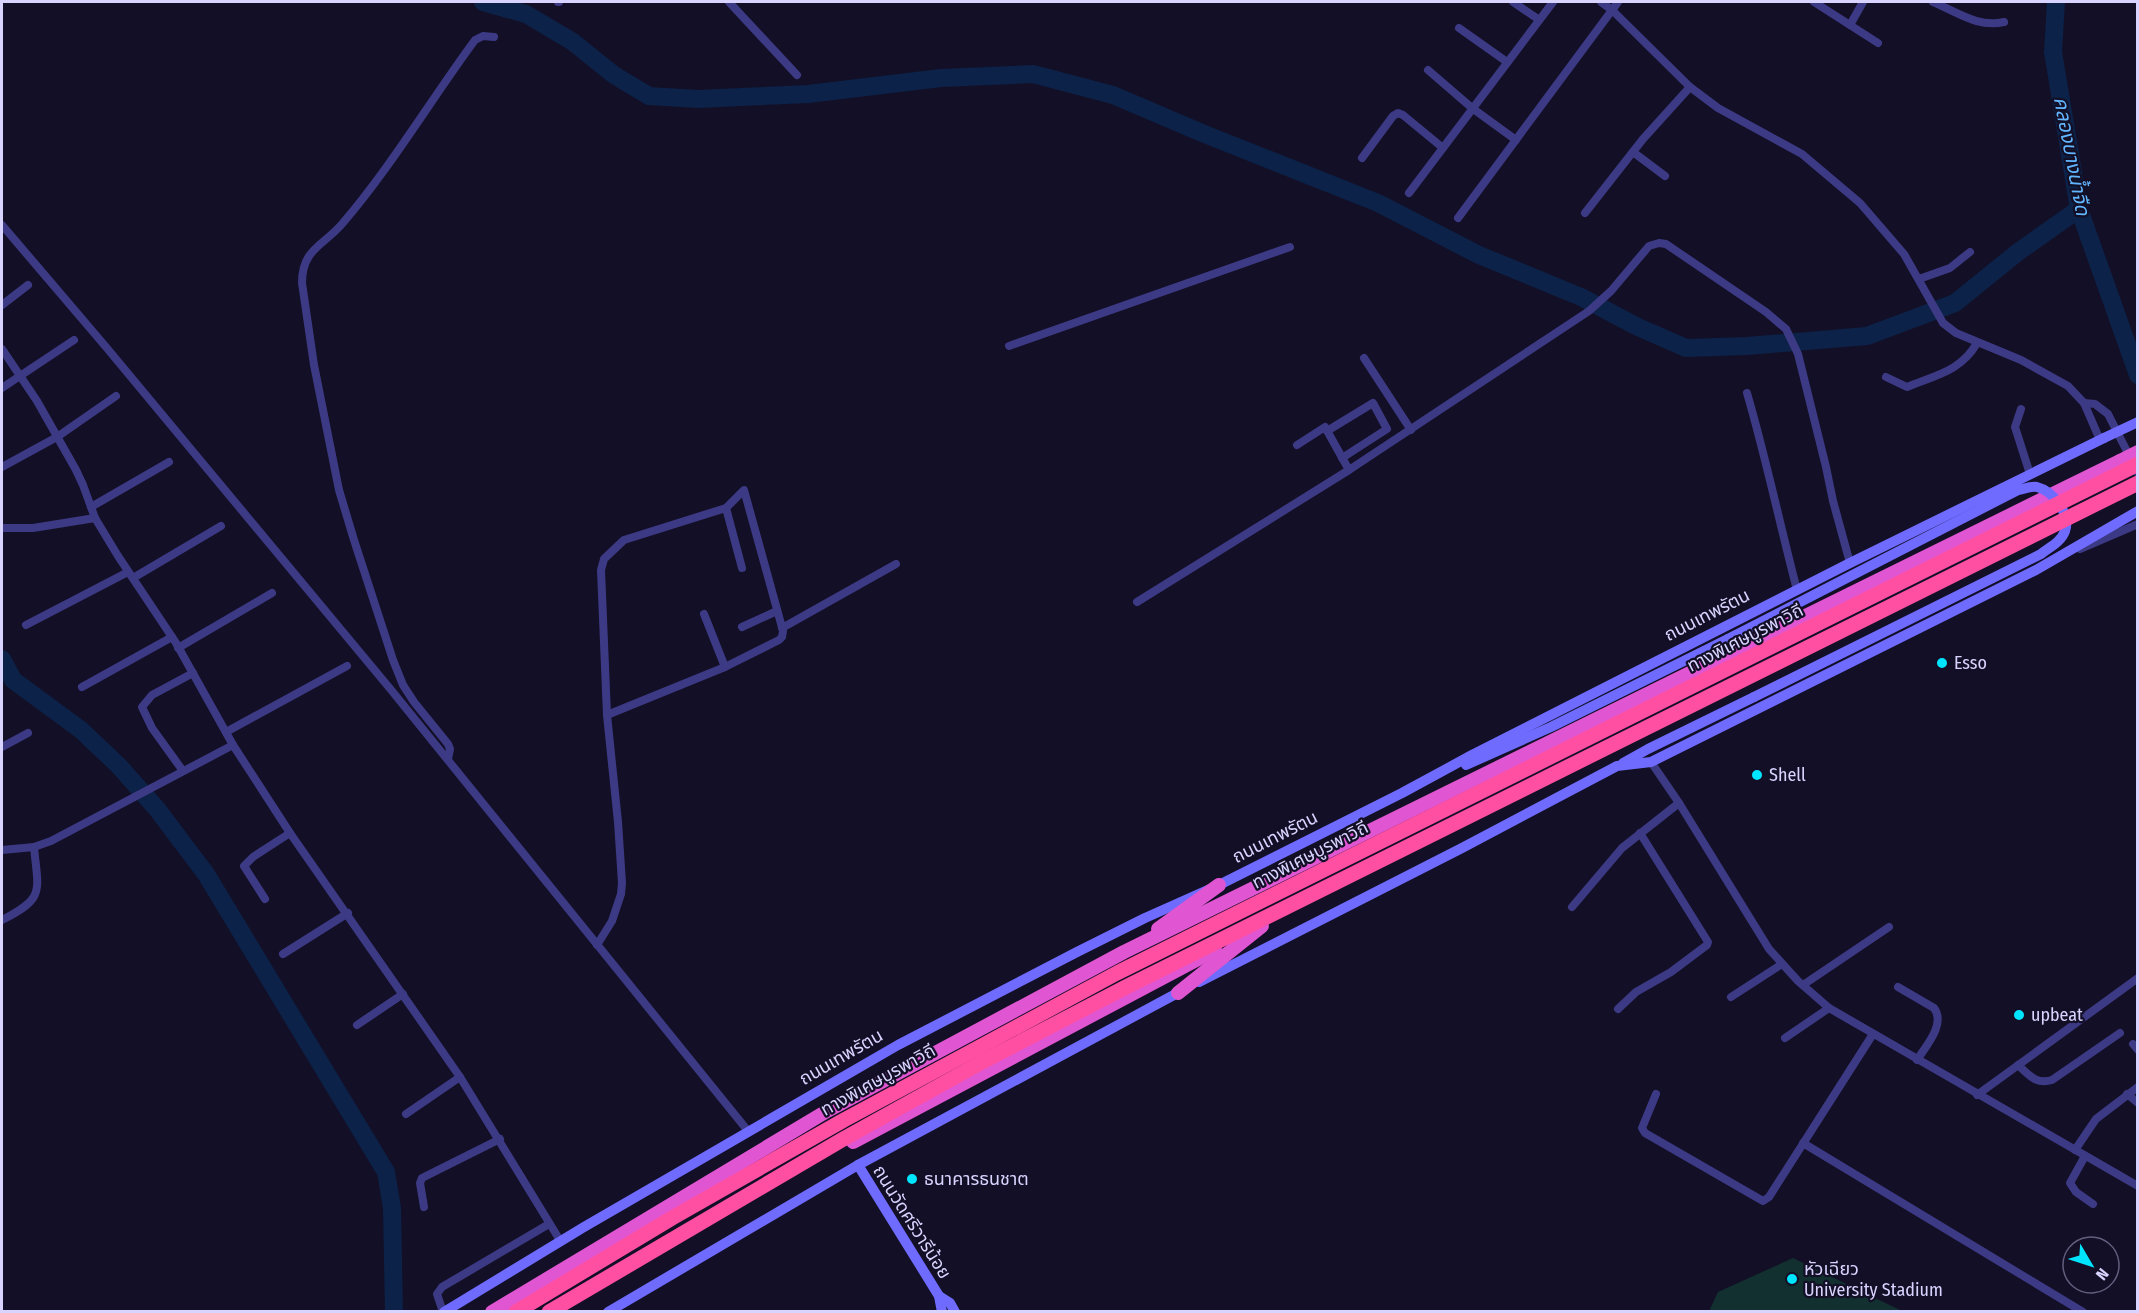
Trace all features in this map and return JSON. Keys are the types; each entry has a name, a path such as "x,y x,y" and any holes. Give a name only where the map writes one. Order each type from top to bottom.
{"highway":[{"name":"ถนนเทพรัตน","path":"492,1311 827,1111 1124,952 2138,452"},
{"name":"ทางพิเศษบูรพาวิถี","path":"516,1311 672,1218 844,1120 1117,973 2138,464"},
{"path":"562,1311 848,1144 1262,926 2136,488"},
{"name":"ทางพิเศษบูรพาวิถี","path":"549,1311 845,1138 982,1062 1126,987 2136,488"},
{"path":"1124,952 1219,885"},
{"path":"1178,993 1262,926"}],"main road":[{"name":"ถนนเทพรัตน","path":"443,1311 898,1045 1145,918 1219,885 1402,793 1472,755 1850,563 2138,422"},
{"path":"608,1311 858,1165 1178,993 1314,922 1462,849 1648,749 2041,554 2059,541 2066,529 2062,508 2050,493 2035,486 2018,490 1551,727 1402,793"},
{"path":"1617,766 1651,762 2061,556 2138,511"},
{"name":"ถนนวัดศรีวารีน้อย","path":"858,1165 939,1296 942,1311"},
{"name":"ถนนวัดศรีวารีน้อย","path":"939,1296 950,1302 955,1311"}],"street":[{"path":"729,2 797,75"},
{"path":"1513,2 1538,19"},
{"path":"1409,193 1552,2"},
{"path":"1601,2 1612,10 1690,87 1723,111 1796,151 1867,210 1904,254 1943,323 1956,333 1995,349 2068,386 2084,403 2102,439"},
{"path":"1458,218 1618,2"},
{"path":"1814,2 1878,44"},
{"path":"1850,24 1863,2"},
{"path":"1933,2 1982,24 1991,25 2004,22"},
{"path":"1459,28 1507,62"},
{"path":"448,759 450,749 448,744 403,685 339,490 314,365 302,271 313,249 328,238 356,207 475,40 483,36 494,38"},
{"path":"1428,70 1472,108 1516,140"},
{"path":"1585,213 1633,152 1690,87"},
{"path":"1362,158 1393,116 1398,113 1443,148"},
{"path":"1633,152 1665,176"},
{"path":"2,225 448,759 748,1131"},
{"path":"1137,602 1349,470 1589,311 1611,291 1649,246 1659,243 1666,244 1766,312 1786,329 1798,354 1850,563"},
{"path":"1009,346 1290,247"},
{"path":"1918,279 1950,268 1970,252"},
{"path":"2,305 28,285"},
{"path":"2,388 74,340"},
{"path":"1886,377 1907,387 1959,366 1977,343"},
{"path":"2,349 57,437 83,485 95,519 172,637 233,745 290,833 348,913 460,1077 561,1242"},
{"path":"1364,358 1411,430"},
{"path":"1747,393 1764,451 1775,509 1797,590"},
{"path":"2,467 57,437 116,396"},
{"path":"1327,431 1373,403 1387,429 1342,458"},
{"path":"2084,403 2095,404 2108,414 2138,473"},
{"path":"2021,408 2014,427 2030,474"},
{"path":"1297,445 1325,427 1349,470"},
{"path":"91,507 169,462"},
{"path":"597,945 612,921 621,894 622,883 607,716 601,570 604,559 624,540 726,508 744,490 782,628 782,637 725,667 607,716"},
{"path":"726,508 742,568"},
{"path":"2,528 33,528 95,519"},
{"path":"2061,556 2138,524"},
{"path":"26,625 131,575 221,526"},
{"path":"782,628 896,564"},
{"path":"178,648 272,593"},
{"path":"742,627 777,611"},
{"path":"704,614 725,667"},
{"path":"82,687 172,637"},
{"path":"226,732 347,666"},
{"path":"183,771 152,728 142,707 152,695 193,673"},
{"path":"2,747 28,733"},
{"path":"2,850 34,847 51,841 233,745"},
{"path":"1651,762 1769,949 1828,1008 2136,1184"},
{"path":"1572,907 1610,861 1640,833 1679,803"},
{"path":"265,899 244,866 253,857 290,833"},
{"path":"1618,1010 1636,992 1671,972 1708,942 1640,833"},
{"path":"2,920 22,910 35,897 38,888 34,847"},
{"path":"283,954 348,913"},
{"path":"1803,985 1889,927"},
{"path":"1731,997 1782,963"},
{"path":"1977,1095 2138,978"},
{"path":"1898,987 1934,1008 1939,1019 1933,1035 1917,1060"},
{"path":"357,1025 403,994"},
{"path":"1785,1038 1828,1008"},
{"path":"2018,1065 2040,1082 2052,1080 2120,1033"},
{"path":"1656,1094 1642,1128 1646,1132 1763,1200 1769,1197 1873,1034"},
{"path":"406,1114 460,1077"},
{"path":"2075,1150 2096,1119 2138,1087"},
{"path":"2127,1094 2138,1103"},
{"path":"424,1207 420,1183 422,1178 500,1139"},
{"path":"1803,1143 2083,1311"},
{"path":"2085,1156 2070,1183 2076,1192 2093,1204"},
{"path":"443,1311 437,1294 442,1287 549,1224"}],"green space":[{"name":"หัวเฉียว University Stadium","path":"1793,1258 1902,1311 1709,1311 1718,1292"}],"waterway":[{"path":"483,2 526,14 573,42 614,75 649,96 698,99 808,94 941,78 1033,74 1113,95 1378,203 1479,255 1581,297 1638,327 1686,348 1747,346 1867,336 1955,303 2018,252 2079,209"},
{"name":"คลองบางน้ำจืด","path":"2056,2 2053,52 2079,209 2138,375"},
{"path":"2,659 13,680 81,730 119,766 157,809 206,874 386,1172 392,1208 394,1312"}],"place":[{"name":"Esso","path":"1942,663"},
{"name":"Shell","path":"1757,775"},
{"name":"upbeat","path":"2019,1015"},
{"name":"ธนาคารธนชาต","path":"912,1179"},
{"name":"หัวเฉียว University Stadium","path":"1792,1279"}]}
